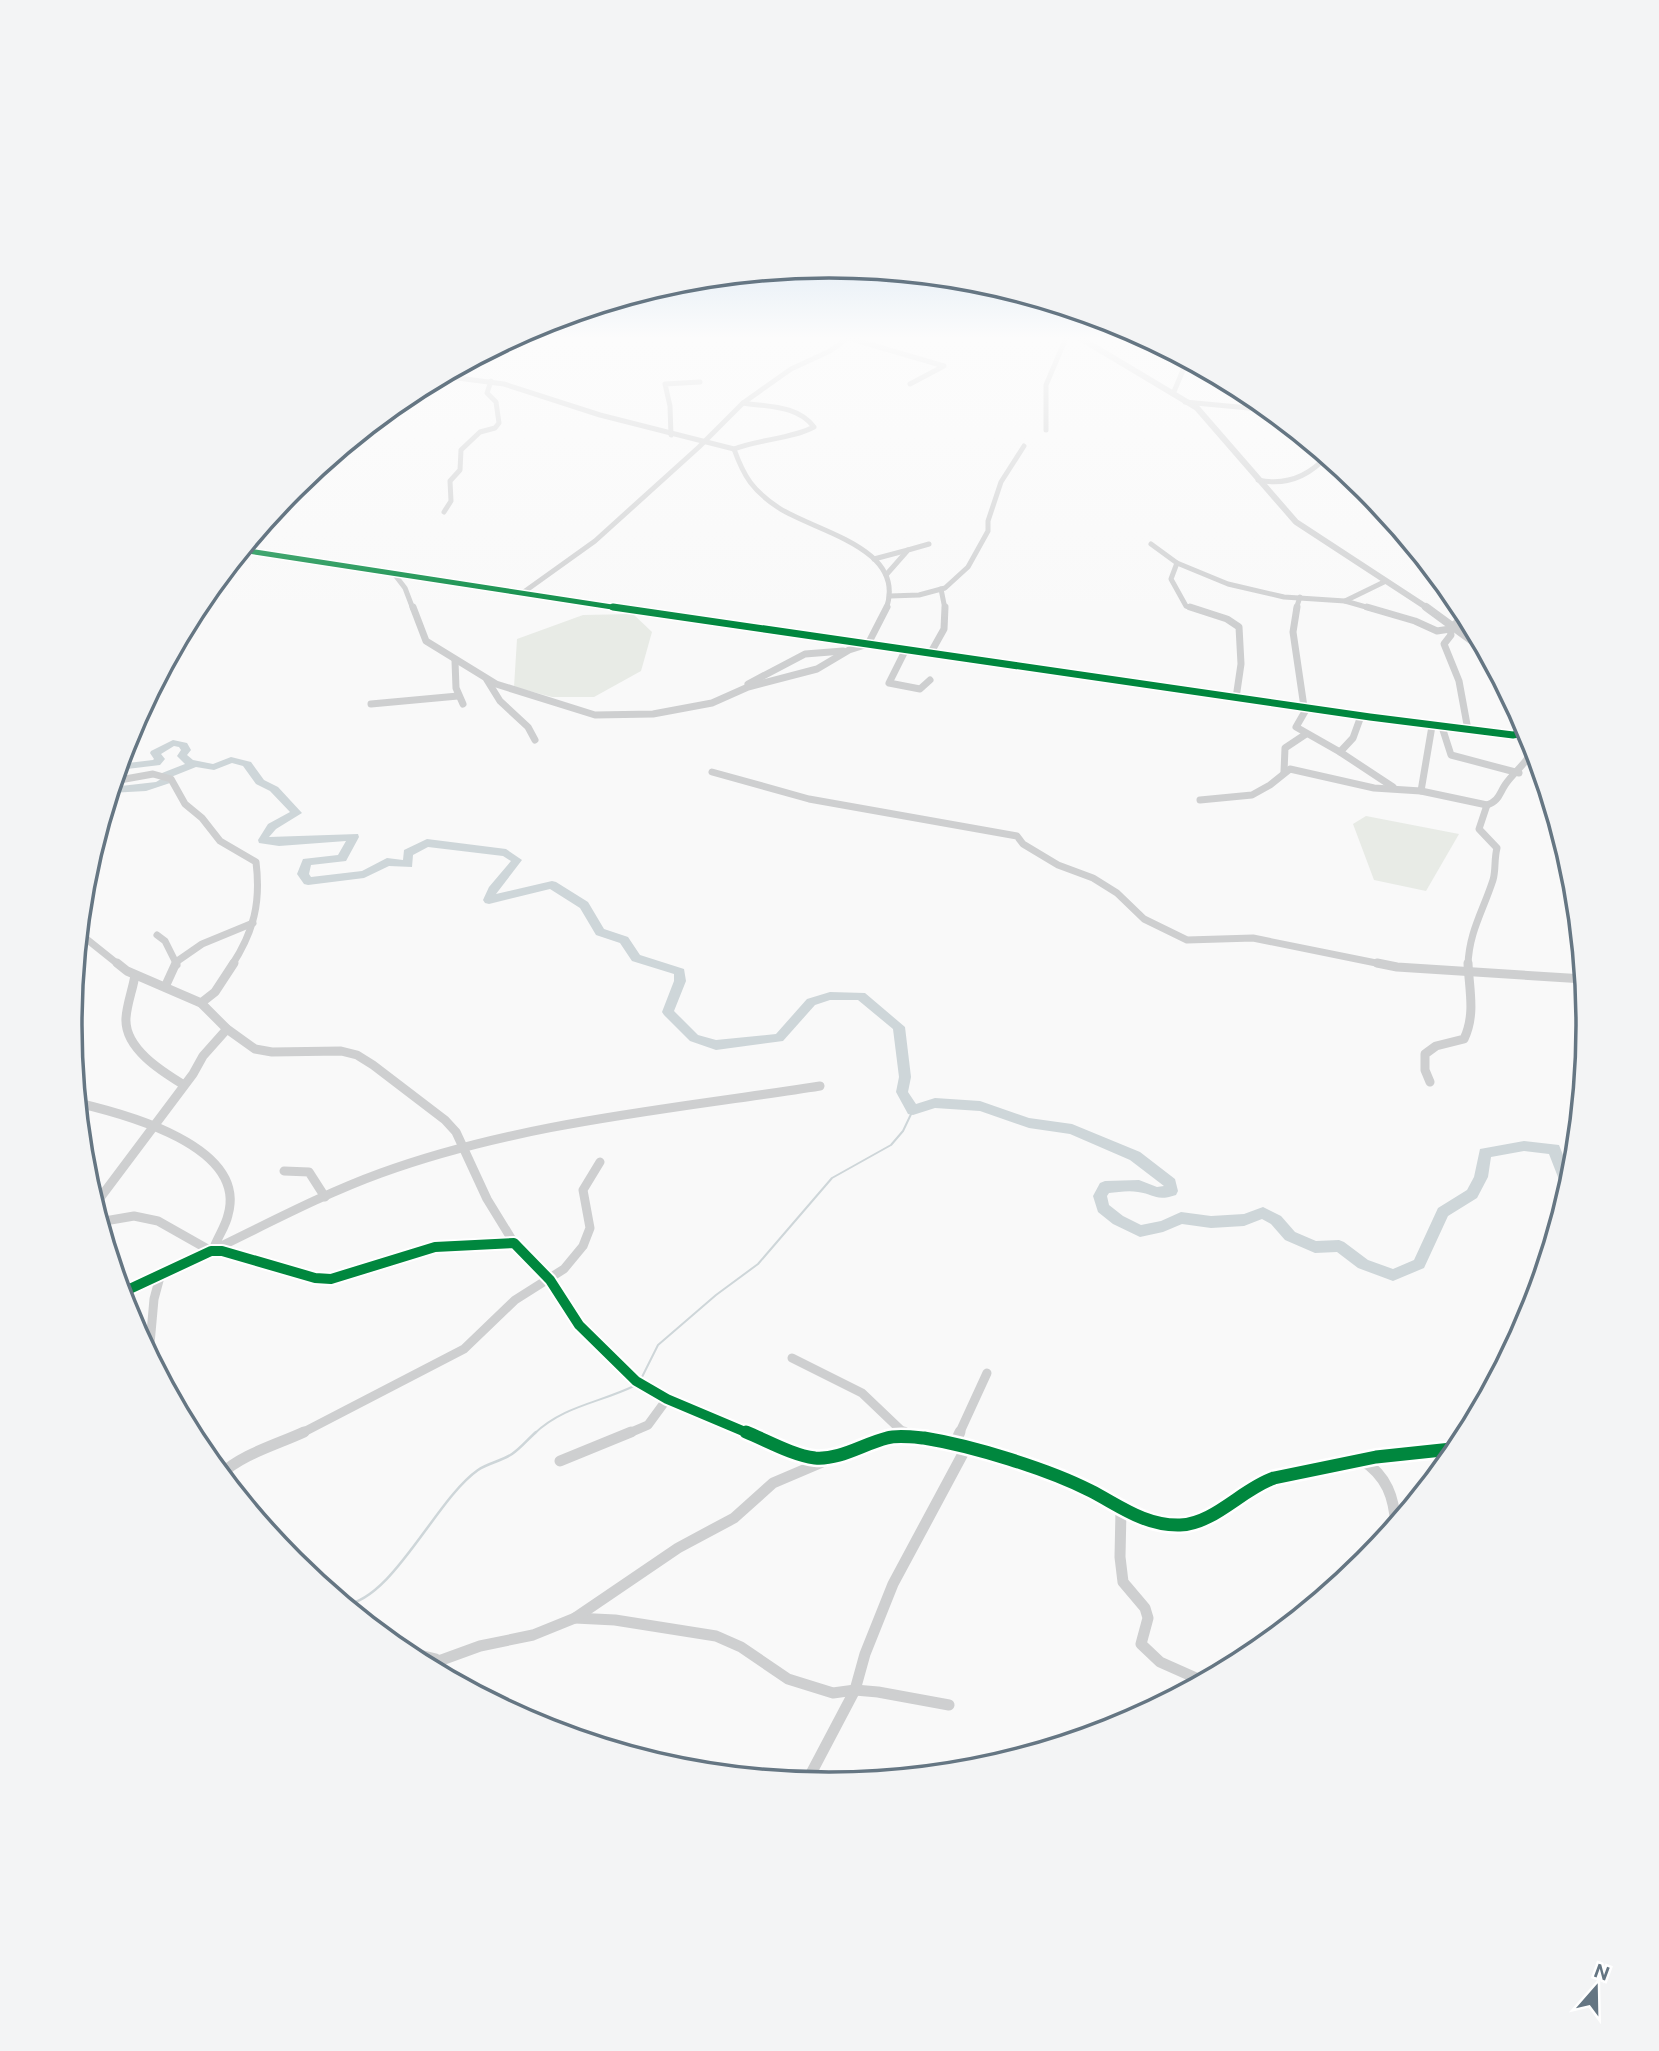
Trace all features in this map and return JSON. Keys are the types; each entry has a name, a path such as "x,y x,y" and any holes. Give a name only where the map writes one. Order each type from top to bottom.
{"street":[{"path":"444,512 450,506 453,489 450,481 460,470 461,450 478,434"},
{"path":"667,434 734,449 758,440 794,434"},
{"path":"521,594 596,541 711,434"},
{"path":"1219,434 1296,522 1469,640"},
{"path":"890,596 919,595 941,589 974,561 988,531 988,521 1001,482 1024,446"},
{"path":"395,575 405,588 426,641 486,680 595,715 612,717 679,711 724,699 789,660 805,654 849,650 868,644 890,596 886,575 874,559 858,545 778,507 741,472 734,449"},
{"path":"1258,480 1267,483 1290,482 1313,470 1320,463"},
{"path":"874,559 929,544"},
{"path":"1151,544 1177,563 1228,584 1265,593 1345,601 1415,621 1428,628 1462,628"},
{"path":"886,575 908,550"},
{"path":"253,552 930,654 1519,737"},
{"path":"1177,563 1171,579 1186,606 1227,619 1239,627 1241,664 1236,698"},
{"path":"1345,601 1384,582"},
{"path":"930,654 947,626 948,614 941,589"},
{"path":"1300,597 1293,618 1293,632 1306,708 1296,723 1306,734 1340,752 1395,789"},
{"path":"1458,621 1451,627 1451,635 1444,644 1459,681 1468,730"},
{"path":"905,649 889,683 920,689 930,680"},
{"path":"739,690 817,669 849,650"},
{"path":"455,661 458,696 463,704"},
{"path":"486,680 512,715 525,721 535,740"},
{"path":"371,704 458,696"},
{"path":"1340,752 1353,738 1361,716"},
{"path":"1421,791 1432,726"},
{"path":"1443,727 1451,755 1519,773"},
{"path":"1284,772 1284,748 1306,734"},
{"path":"1513,735 1517,734"},
{"path":"1200,800 1225,800 1256,792 1266,789 1284,772 1303,770 1374,788 1421,791 1487,805 1500,799 1508,782 1528,762"},
{"path":"712,772 809,800 1017,836 1023,844 1059,865 1093,878 1117,893 1144,919 1187,940 1254,938 1397,967 1575,978"},
{"path":"124,779 153,774 171,779 186,804 202,818 220,841 256,862 259,901 247,944 220,988 201,1003"},
{"path":"1430,1082 1423,1070 1422,1058 1426,1050 1467,1037 1472,1012 1469,941 1494,877 1493,862 1497,848 1479,829 1487,805"},
{"path":"165,987 176,962 202,944 253,923"},
{"path":"158,935 176,962"},
{"path":"88,940 135,975 201,1003 227,1029 264,1051 341,1051 363,1058 445,1120 456,1132 487,1199 514,1243 550,1280 579,1325 628,1374 667,1399 801,1455 833,1457"},
{"path":"135,975 126,1024 130,1039 165,1075 184,1085"},
{"path":"102,1194 203,1056 227,1029"},
{"path":"130,1288 382,1173 463,1149 588,1122 820,1086"},
{"path":"87,1105 153,1125 208,1156 223,1177 230,1203 229,1216 211,1251"},
{"path":"228,1468 235,1461 260,1453 333,1418 457,1353 524,1293 550,1280 564,1269 587,1241 590,1228 583,1190 600,1162"},
{"path":"284,1171 309,1172 325,1197"},
{"path":"108,1220 134,1216 158,1221 211,1251 222,1251 315,1278 331,1279 435,1247 514,1243"},
{"path":"151,1337 154,1299 161,1273"},
{"path":"792,1358 862,1393 908,1436"},
{"path":"954,1445 987,1373"},
{"path":"560,1461 648,1425 667,1399"},
{"path":"431,1657 438,1659 505,1639 533,1635 575,1618 678,1548 734,1518 773,1483 876,1440 908,1436 1006,1458 1091,1491 1121,1510 1158,1523 1191,1524 1207,1517 1260,1483 1301,1471 1445,1449"},
{"path":"812,1772 855,1690 865,1654 893,1584 966,1448"},
{"path":"1362,1460 1376,1468 1387,1480 1394,1515"},
{"path":"1121,1510 1121,1579 1148,1618 1141,1644 1160,1662 1195,1677"},
{"path":"575,1618 615,1620 716,1636 741,1647 788,1679 833,1693 855,1690 949,1705"}],"shaded area":[{"path":"633,614 652,632 641,671 594,697 552,697 514,687 517,639 583,615"},
{"path":"1366,816 1459,834 1426,891 1374,880 1353,824"}],"waterway":[{"path":"129,766 156,763 160,759 155,753 173,743 183,745 186,750 182,756 190,763 214,767 231,760 247,764 260,782 274,789 297,813 272,827 263,840 279,842 354,837 342,858 307,862 303,874 308,881 364,874 387,862 408,864 408,853 427,843 506,853 517,860 493,890 489,900 552,885 584,905 600,932 624,940 636,958 680,972 680,981 668,1012 694,1038 716,1045 779,1038 811,1002 830,996 861,996 899,1027 905,1077 902,1092 913,1110 935,1103 980,1106 1029,1123 1072,1129 1135,1156 1170,1183 1171,1191 1157,1193 1139,1186 1105,1187 1100,1196 1103,1208 1118,1220 1140,1231 1163,1226 1181,1218 1211,1222 1244,1220 1263,1213 1276,1220 1290,1236 1315,1247 1339,1246 1363,1264 1393,1275 1419,1264 1443,1212 1472,1194 1481,1177 1485,1153 1524,1146 1554,1149 1562,1170"},
{"path":"121,789 159,784 166,781 166,775 195,764"},
{"path":"641,1379 658,1345 716,1295 758,1264 832,1178 891,1145 903,1131 913,1110"},
{"path":"534,1434 569,1411 634,1386"},
{"path":"355,1601 380,1586 397,1568 462,1484 478,1470 512,1454 536,1432"}],"cycle path":[{"path":"253,552 473,587 1370,717 1517,734"},
{"path":"131,1289 211,1251 222,1251 315,1278 331,1279 435,1247 514,1243 550,1280 579,1325 636,1381 667,1399 801,1455 817,1458 833,1457 889,1437 923,1438 1006,1458 1091,1491 1119,1509 1158,1523 1191,1524 1207,1517 1260,1483 1274,1478 1376,1457 1444,1450"}]}
